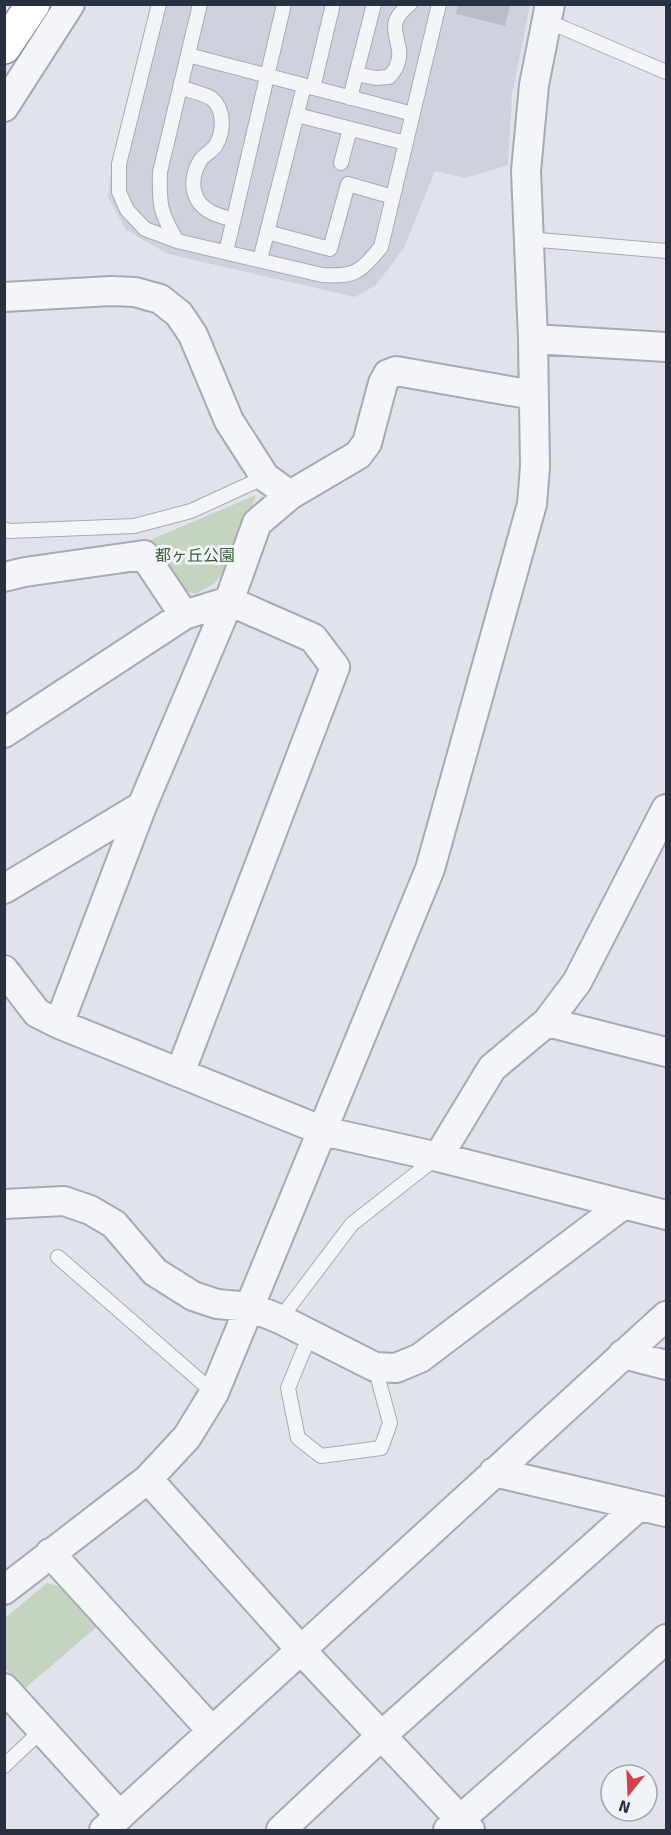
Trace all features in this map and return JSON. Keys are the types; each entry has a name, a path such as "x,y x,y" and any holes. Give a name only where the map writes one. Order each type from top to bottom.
{"highway":[{"path":"4,46 33,4"}],"street":[{"path":"4,106 69,4"},
{"path":"4,1590 148,1479 187,1437 214,1393 430,869 532,504 535,467 533,339 526,171 534,86 548,12"},
{"path":"4,297 111,291 135,292 160,299 179,314 193,335 229,421 265,477 290,495"},
{"path":"533,339 666,347"},
{"path":"59,1024 142,806 229,601 257,523 290,495 358,455 367,443 383,383 388,374 396,371 533,395"},
{"path":"4,578 25,572 144,555 184,615"},
{"path":"4,733 184,615 229,601 313,638 335,667 180,1073"},
{"path":"4,889 142,806"},
{"path":"438,1157 492,1068 547,1022 577,982 666,809"},
{"path":"4,970 37,1013 323,1131 438,1157 666,1215"},
{"path":"547,1022 666,1052"},
{"path":"4,1204 64,1201 90,1210 114,1224 155,1272 193,1296 217,1304 250,1307 280,1319 375,1367 396,1368 420,1358 624,1204"},
{"path":"4,1688 42,1730 112,1823 666,1316"},
{"path":"623,1354 666,1365"},
{"path":"494,1472 653,1509"},
{"path":"148,1479 381,1736 459,1827 666,1639"},
{"path":"281,1830 381,1736 653,1509"},
{"path":"50,1553 212,1731"}],"lane":[{"path":"159,4 119,164 119,192 127,210 145,229 177,241 322,275 343,276 364,268 381,247 439,5 429,4"},
{"path":"177,241 164,220 159,199 160,172 200,4"},
{"path":"226,252 284,4"},
{"path":"260,260 297,115 309,87 333,4"},
{"path":"350,98 374,4"},
{"path":"356,74 389,78 398,65 399,48 393,30 400,12 410,4"},
{"path":"548,12 666,72"},
{"path":"188,55 413,114"},
{"path":"180,87 211,98 221,114 222,132 215,147 202,158 194,173 193,189 200,203 211,212 233,220"},
{"path":"297,115 406,143"},
{"path":"341,163 350,129"},
{"path":"267,231 330,249 348,184 393,197"},
{"path":"528,239 666,251"},
{"path":"4,529 9,531 134,526 191,511 265,477"},
{"path":"280,1319 352,1224 438,1157"},
{"path":"58,1257 214,1393"},
{"path":"310,1335 288,1388 298,1438 321,1456 381,1448 390,1423 375,1367"},
{"path":"4,1766 42,1730"}],"shaded area":[{"path":"152,5 530,5 512,95 508,165 466,178 435,171 404,248 376,285 355,297 168,254 126,230 108,197 111,168"}],"green space":[{"name":"都ヶ丘公園","path":"256,495 228,566 215,583 196,594 178,589 143,543"},
{"path":"47,1583 69,1589 99,1625 24,1689 5,1668 4,1619"}],"building":[{"path":"458,4 510,4 505,26 456,14"}]}
